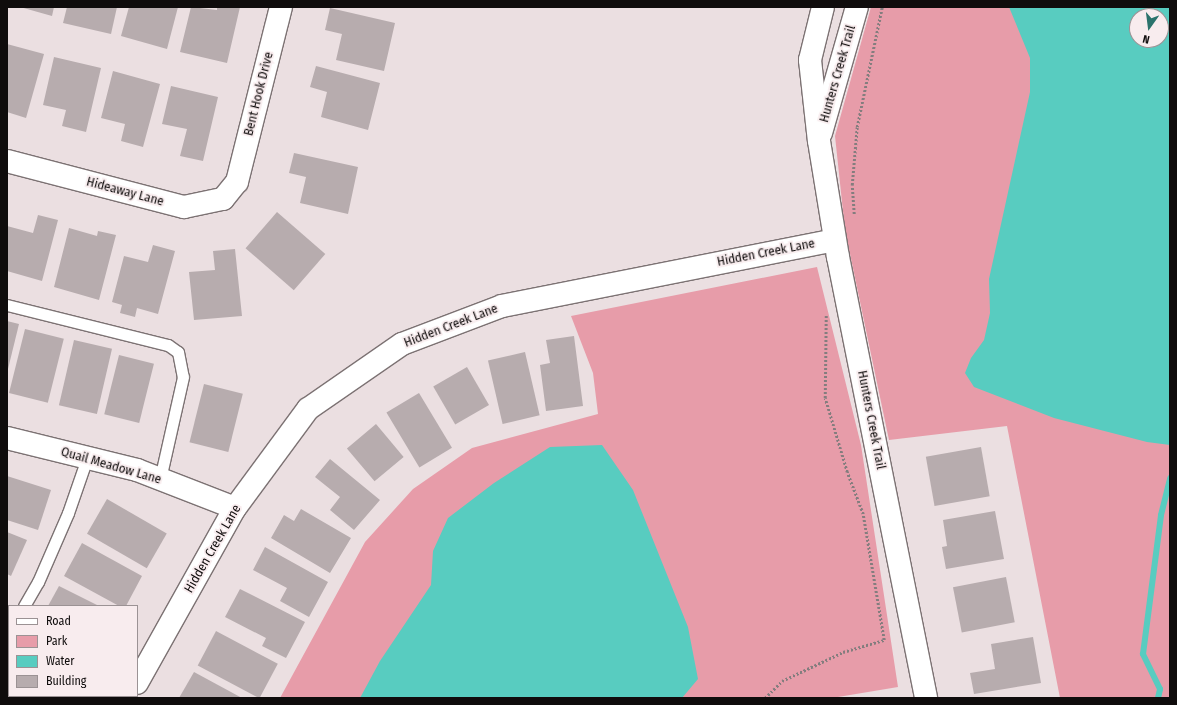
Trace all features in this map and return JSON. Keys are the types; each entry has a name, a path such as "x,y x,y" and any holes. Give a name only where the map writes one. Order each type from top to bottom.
{"street":[{"name":"Bent Hook Drive","path":"237,182 281,7"},
{"name":"Hunters Creek Trail","path":"823,7 810,60 819,142 835,240 926,698"},
{"name":"Hunters Creek Trail","path":"819,142 857,7"},
{"name":"Hideaway Lane","path":"7,161 184,207 223,199 237,182"},
{"name":"Hidden Creek Lane","path":"138,681 235,508 308,409 402,344 502,306 835,240"},
{"name":"Quail Meadow Lane","path":"7,438 87,458 160,479 235,508"}],"lane":[{"path":"7,304 168,345 178,352 183,377 160,479"},
{"path":"25,605 38,582 68,513 87,458"}],"path":[{"path":"855,222 852,185 857,127 882,7"},
{"path":"765,698 782,681 843,652 884,640 863,514 847,472 825,398 826,310"}],"green space":[{"path":"871,7 1170,7 1170,698 1060,698 1007,426 889,440 845,230 835,136"},
{"path":"817,267 861,445 898,687 832,698 280,698 365,542 413,489 472,448 598,414 593,373 571,316"}],"water":[{"path":"1009,7 1170,7 1170,445 1147,442 1054,418 974,387 965,373 971,358 984,340 990,313 989,279 1030,92 1030,58"},
{"path":"602,445 633,490 688,627 698,679 682,698 360,698 380,661 431,585 433,551 448,518 494,483 550,447"}],"building":[{"path":"20,7 54,7 52,16"},
{"path":"67,7 117,7 111,34 63,23"},
{"path":"129,7 178,7 167,49 121,36"},
{"path":"191,7 217,10 217,7 240,7 227,63 180,52"},
{"path":"330,8 395,23 384,71 336,60 342,34 325,30"},
{"path":"7,44 44,54 26,118 7,112"},
{"path":"54,57 101,68 86,132 62,126 66,110 43,105"},
{"path":"316,66 380,83 368,130 321,117 327,92 310,87"},
{"path":"113,71 160,84 143,147 121,141 125,124 101,118"},
{"path":"171,86 218,97 203,161 180,156 187,129 162,124"},
{"path":"294,153 358,167 348,214 300,203 306,177 289,173"},
{"path":"277,212 325,254 294,290 246,248"},
{"path":"38,215 58,220 42,281 7,271 7,226 33,233"},
{"path":"69,228 97,236 98,231 116,235 99,300 54,287"},
{"path":"153,245 175,251 158,314 137,308 135,317 120,313 122,305 112,302 124,256 148,262"},
{"path":"235,249 242,316 194,320 189,272 215,270 213,251"},
{"path":"7,321 19,324 8,369 7,369"},
{"path":"25,329 64,339 48,403 9,393"},
{"path":"574,336 583,406 546,411 540,365 550,363 546,340"},
{"path":"74,340 112,349 97,414 59,405"},
{"path":"525,352 540,415 503,424 488,361"},
{"path":"119,355 154,364 139,423 104,414"},
{"path":"467,367 489,405 455,425 433,386"},
{"path":"204,384 243,394 228,452 189,442"},
{"path":"419,393 452,448 419,467 386,413"},
{"path":"376,424 404,457 375,481 347,448"},
{"path":"981,447 990,496 935,506 926,457"},
{"path":"330,459 380,500 354,530 330,510 340,497 315,477"},
{"path":"7,476 51,490 38,530 7,520"},
{"path":"107,499 167,534 147,568 87,534"},
{"path":"301,509 351,538 330,573 271,538 284,515 294,521"},
{"path":"995,511 1004,559 946,569 942,547 947,546 943,520"},
{"path":"7,532 27,540 11,576 7,574"},
{"path":"82,543 142,576 127,605 117,605 64,576"},
{"path":"265,547 328,582 309,617 280,601 287,588 253,570"},
{"path":"1006,577 1015,622 962,632 953,587"},
{"path":"59,586 97,605 49,605"},
{"path":"240,589 305,622 286,658 262,646 266,638 225,617"},
{"path":"216,631 278,664 260,698 198,665"},
{"path":"1033,637 1041,683 974,694 970,673 995,669 991,644"},
{"path":"194,672 242,698 179,698"},
{"path":"8,686 8,697 66,698 7,698"}],"waterway":[{"path":"1158,698 1160,689 1143,654 1161,515 1170,478"}]}
